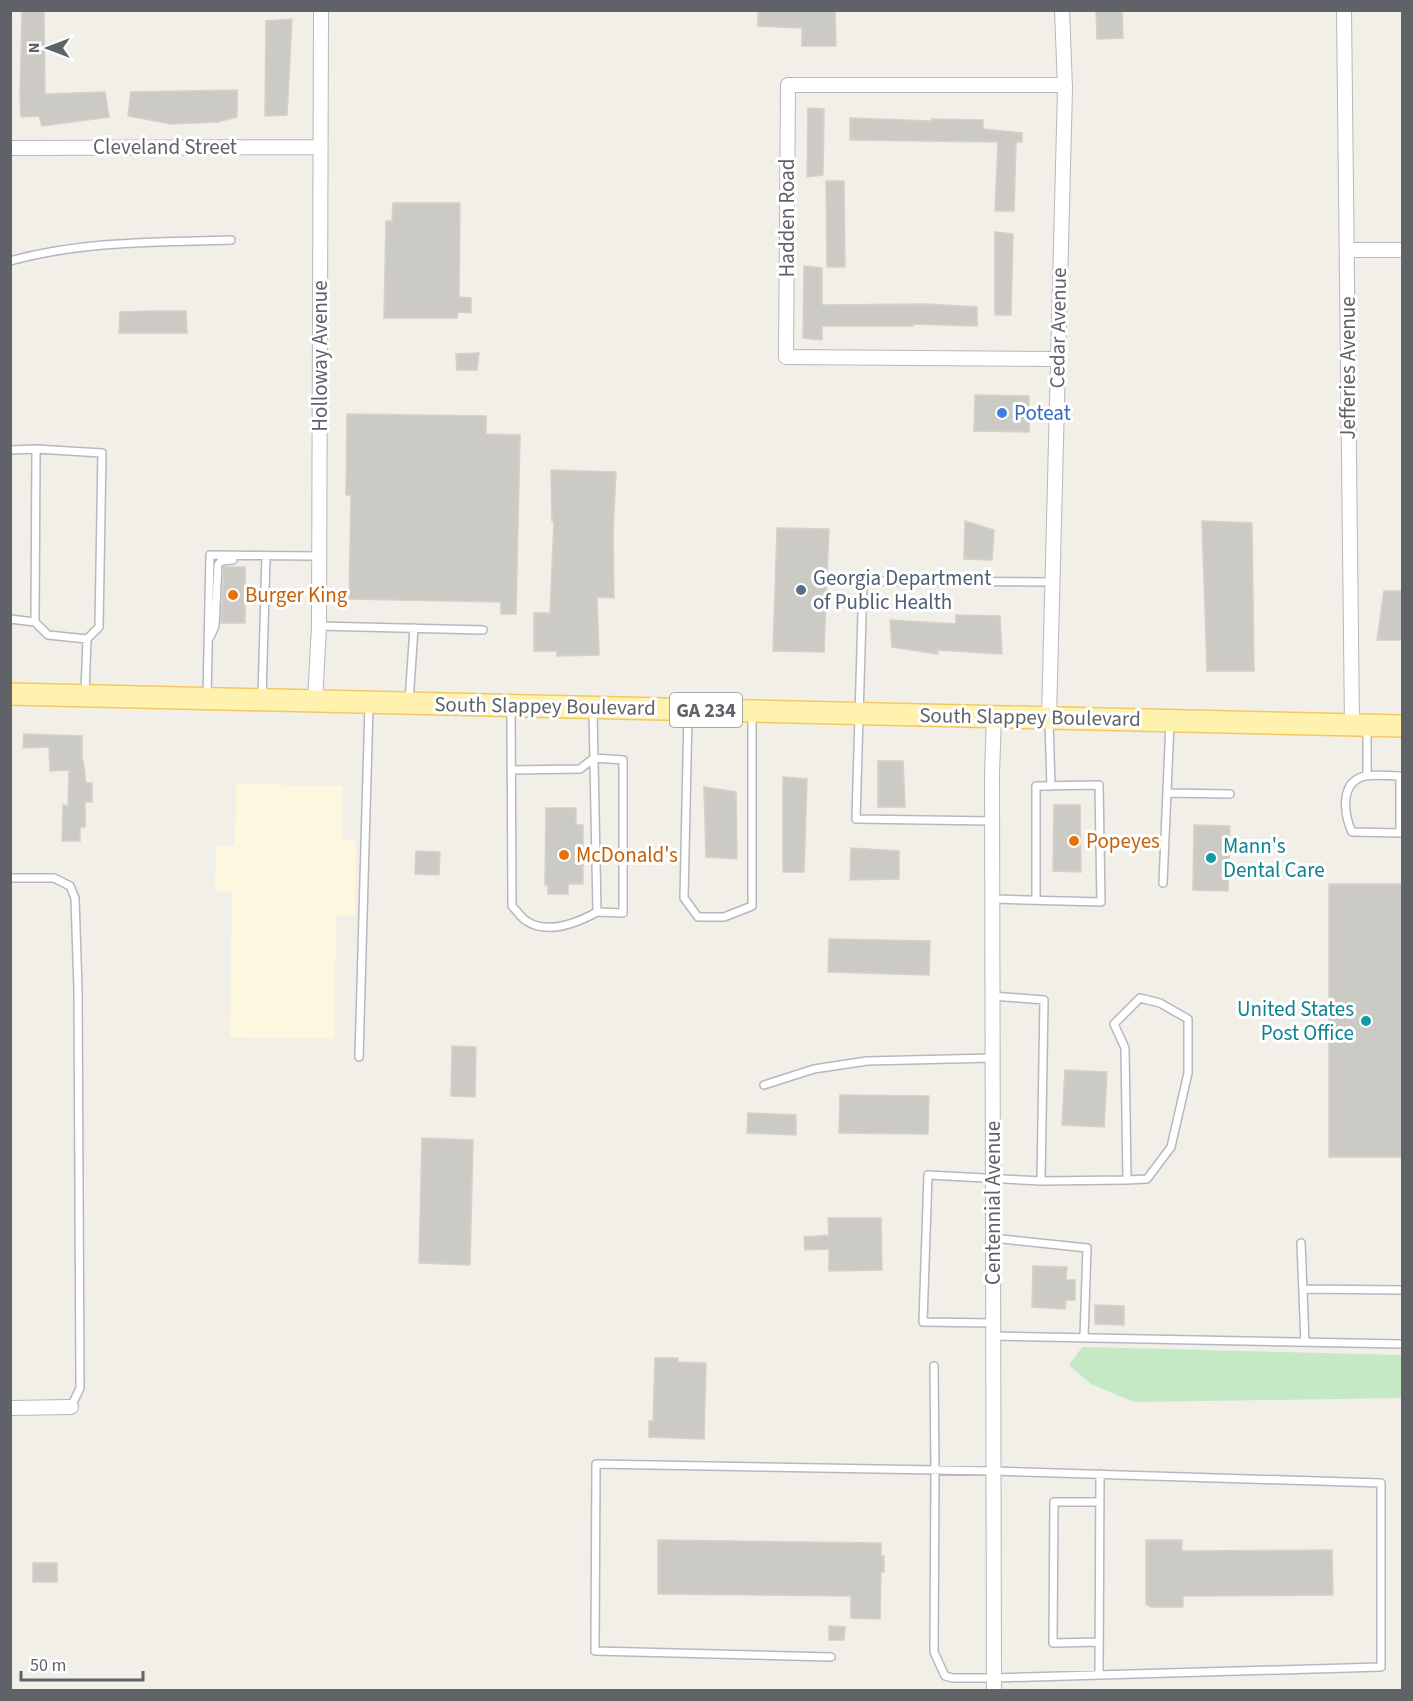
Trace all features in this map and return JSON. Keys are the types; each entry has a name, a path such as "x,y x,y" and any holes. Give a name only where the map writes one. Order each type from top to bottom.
{"main road":[{"name":"South Slappey Boulevard","path":"10,694 1402,726"}],"street":[{"name":"Holloway Avenue","path":"315,701 319,626 321,10"},
{"name":"Cedar Avenue","path":"1049,718 1065,85 1062,10"},
{"name":"Jefferies Avenue","path":"1344,10 1347,250 1359,725"},
{"name":"Hadden Road","path":"1058,359 786,357 788,85 1065,85"},
{"name":"Cleveland Street","path":"10,148 320,147"},
{"path":"1347,250 1402,250"},
{"name":"Centennial Avenue","path":"994,716 992,820 994,1684"},
{"path":"10,1408 71,1407"}],"lane":[{"path":"10,261 123,243 231,240"},
{"path":"35,622 36,449"},
{"path":"10,450 36,449 102,453 99,627 87,639 85,696"},
{"path":"207,699 210,555 319,556"},
{"path":"208,640 215,626 218,565 221,561 237,560 247,556"},
{"path":"262,700 266,556"},
{"path":"992,820 856,819 862,580 1052,582"},
{"path":"10,619 35,622 48,635 87,639"},
{"path":"319,626 483,630"},
{"path":"408,704 414,628"},
{"path":"359,1057 369,703"},
{"path":"511,706 511,770 512,906 526,921 546,928 577,923 597,912 623,913 623,760 594,758 580,769 511,770"},
{"path":"593,707 597,912"},
{"path":"688,710 684,898 698,916 724,917 752,906 752,711"},
{"path":"1049,718 1051,786"},
{"path":"1163,883 1170,720"},
{"path":"1359,725 1367,776"},
{"path":"1367,776 1401,776 1401,833 1352,832 1346,819 1346,794 1355,780 1367,776"},
{"path":"992,899 1101,902 1099,785 1036,786 1036,900"},
{"path":"1167,793 1230,794"},
{"path":"10,878 54,878 70,886 75,898 78,990 80,1388 71,1407"},
{"path":"992,996 1044,1000 1041,1181"},
{"path":"1127,1180 1125,1048 1114,1024 1140,998 1160,1003 1188,1020 1188,1073 1171,1148 1147,1179 1127,1180 1041,1181 928,1175 923,1322 1084,1337 1402,1344"},
{"path":"764,1085 814,1069 867,1061 992,1058"},
{"path":"993,1238 1087,1248 1084,1337"},
{"path":"1301,1244 1305,1342"},
{"path":"1303,1289 1402,1290"},
{"path":"831,1657 595,1651 596,1464 935,1470 993,1471 1381,1483 1381,1667 1099,1674 994,1684 945,1676 934,1652 935,1470 934,1366"},
{"path":"1099,1674 1100,1474"},
{"path":"1100,1502 1054,1502 1053,1643 1100,1642"}],"shaded area":[{"path":"236,784 343,786 342,839 356,840 355,915 336,916 334,1039 230,1037 232,892 215,891 216,846 235,846"}],"green space":[{"path":"1082,1347 1402,1355 1402,1398 1134,1402 1091,1384 1069,1365"}],"building":[{"path":"22,10 44,10 45,94 105,92 109,117 42,126 39,116 21,117"},
{"path":"758,10 835,10 836,46 802,46 802,28 758,26"},
{"path":"1096,10 1122,10 1123,38 1097,39"},
{"path":"292,19 287,115 265,116 266,21"},
{"path":"237,90 237,117 217,122 171,124 128,116 131,92"},
{"path":"808,108 824,109 823,175 807,177"},
{"path":"850,118 983,120 983,129 1022,133 1022,142 1016,142 1014,211 995,211 998,142 850,140"},
{"path":"826,181 844,181 845,267 827,267"},
{"path":"393,203 460,203 459,297 471,298 471,313 458,312 457,318 384,318 386,221 392,221"},
{"path":"995,232 1013,234 1011,315 995,315"},
{"path":"804,266 822,268 822,305 926,304 977,307 977,326 913,324 913,326 822,326 822,340 803,338"},
{"path":"186,311 187,333 119,333 120,312"},
{"path":"479,353 477,370 457,370 456,354"},
{"name":"Poteat","path":"975,395 1029,396 1029,432 974,431"},
{"path":"347,414 486,416 486,434 520,435 516,614 501,614 501,602 349,599 351,495 346,495"},
{"path":"551,470 616,472 613,531 614,598 597,597 599,655 557,656 557,651 534,651 534,613 550,613 554,521 552,521"},
{"path":"965,521 994,530 992,560 964,559"},
{"path":"1202,521 1252,523 1254,671 1207,671"},
{"name":"Georgia Department of Public Health","path":"777,528 829,529 824,652 773,651"},
{"name":"Burger King","path":"224,567 245,567 245,623 221,623"},
{"path":"1384,591 1402,591 1402,640 1377,640"},
{"path":"956,615 1000,616 1002,654 937,650 938,654 892,647 890,620 956,624"},
{"path":"24,734 82,736 82,760 86,783 92,783 92,802 85,802 85,827 80,827 80,841 62,841 63,805 68,806 69,770 50,771 49,747 23,748"},
{"path":"878,761 903,761 905,807 878,807"},
{"path":"783,777 807,779 804,872 783,872"},
{"path":"704,787 736,792 737,859 706,857"},
{"name":"Popeyes","path":"1054,805 1080,805 1081,872 1053,871"},
{"name":"McDonald's","path":"546,808 576,808 576,825 583,825 583,884 568,884 568,894 548,894 548,885 545,885"},
{"name":"Mann's Dental Care","path":"1194,825 1230,826 1228,891 1193,890"},
{"path":"851,848 899,851 899,879 850,880"},
{"path":"416,851 440,852 439,875 415,874"},
{"name":"United States Post Office","path":"1329,884 1402,884 1402,1157 1329,1157"},
{"path":"829,939 930,941 929,975 828,972"},
{"path":"452,1046 476,1047 475,1097 451,1096"},
{"path":"1065,1070 1107,1072 1104,1127 1062,1125"},
{"path":"840,1095 929,1096 928,1134 839,1133"},
{"path":"748,1113 796,1115 796,1135 747,1133"},
{"path":"422,1138 473,1140 470,1265 419,1263"},
{"path":"828,1218 881,1218 882,1270 829,1271 829,1249 805,1250 804,1237 829,1235"},
{"path":"1033,1266 1067,1267 1066,1280 1075,1280 1075,1300 1066,1300 1065,1309 1032,1307"},
{"path":"1095,1305 1124,1306 1124,1325 1095,1324"},
{"path":"655,1358 678,1358 678,1362 706,1363 704,1439 649,1437 649,1421 653,1421"},
{"path":"658,1540 881,1543 884,1572 881,1572 880,1619 851,1618 851,1596 658,1594"},
{"path":"1146,1540 1182,1540 1182,1551 1332,1550 1333,1595 1183,1596 1183,1607 1151,1607 1146,1604"},
{"path":"33,1563 57,1563 57,1582 33,1582"},
{"path":"829,1626 845,1627 844,1640 829,1640"}],"place":[{"name":"Poteat","path":"1002,413"},
{"name":"Georgia Department of Public Health","path":"801,590"},
{"name":"Burger King","path":"233,595"},
{"name":"Popeyes","path":"1074,841"},
{"name":"McDonald's","path":"564,855"},
{"name":"Mann's Dental Care","path":"1211,858"},
{"name":"United States Post Office","path":"1366,1021"}]}
